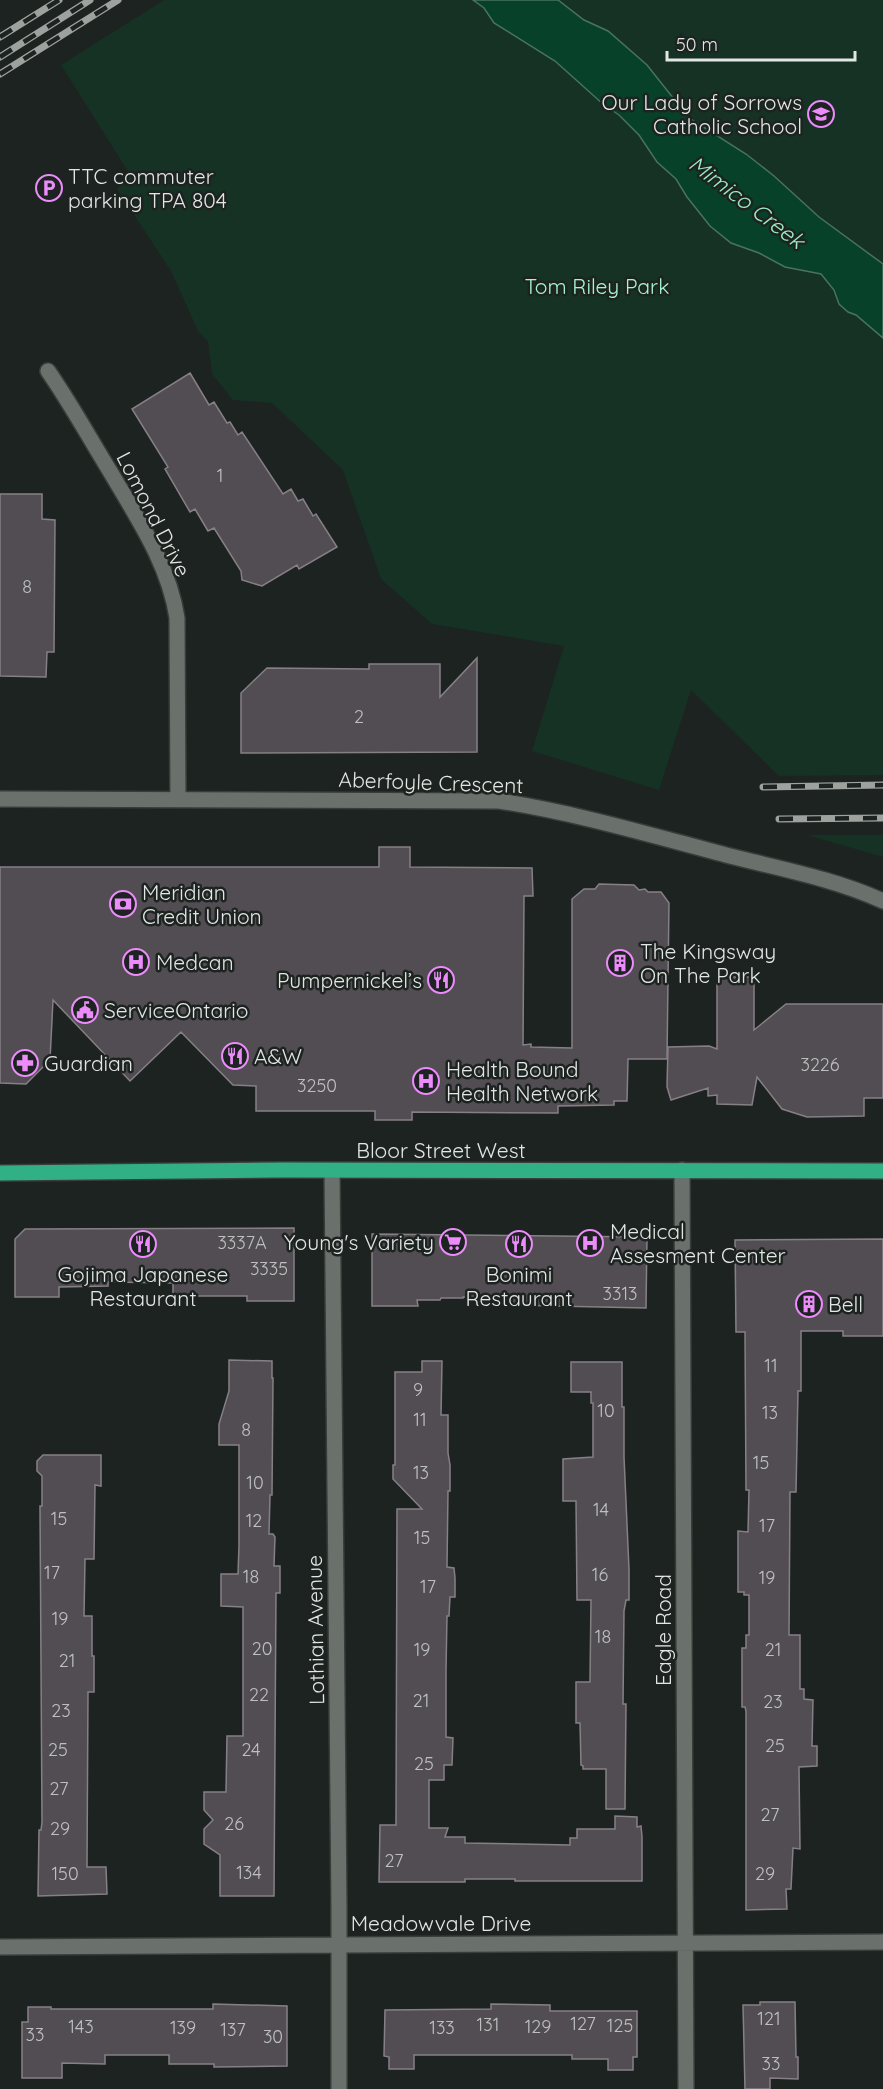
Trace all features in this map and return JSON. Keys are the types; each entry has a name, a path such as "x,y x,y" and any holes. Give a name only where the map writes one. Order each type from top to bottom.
{"main road":[{"name":"Bloor Street West","path":"0,1173 682,1170 883,1172"}],"street":[{"name":"Lomond Drive","path":"48,371 139,520 163,568 174,600 177,618 178,798"},
{"name":"Aberfoyle Crescent","path":"0,799 499,801 542,808 672,840 846,886 883,901"},
{"name":"Eagle Road","path":"682,1170 686,2089"},
{"name":"Lothian Avenue","path":"332,1171 340,1945 339,2089"},
{"name":"Meadowvale Drive","path":"0,1947 883,1942"}],"green space":[{"name":"Tom Riley Park","path":"164,0 883,0 883,775 779,776 691,690 659,790 532,751 564,646 432,624 381,579 343,470 272,403 233,400 212,374 208,341 198,331 171,271 117,189 129,173 61,65"},
{"path":"807,835 883,835 883,857"}],"water":[{"name":"Mimico Creek","path":"473,0 558,0 584,20 608,31 647,65 689,118 746,154 819,217 883,264 883,338 839,304 834,290 821,274 785,267 759,253 731,243 710,226 676,179 657,162 639,135 619,115 604,105 555,61 494,23 484,8"}],"building":[{"path":"190,373 209,405 214,402 227,423 230,422 238,435 242,432 283,494 291,489 298,501 303,499 313,516 316,514 337,547 299,569 297,565 262,586 242,580 241,571 214,528 208,531 195,509 190,512 165,469 168,467 132,409"},
{"path":"0,494 42,494 42,519 55,520 54,652 47,652 46,677 0,676"},
{"path":"477,658 477,752 241,753 241,693 267,668 369,669 369,664 440,664 440,697"},
{"path":"379,847 410,847 410,867 532,868 533,896 524,896 523,1045 531,1044 531,1047 572,1048 572,899 584,889 595,889 599,884 634,885 639,890 661,892 669,903 667,1059 628,1059 627,1101 614,1101 614,1105 558,1106 558,1113 412,1112 412,1120 375,1120 375,1111 256,1111 256,1086 233,1085 181,1032 130,1081 53,1000 50,1060 26,1084 0,1083 0,867 379,867"},
{"path":"717,977 754,977 754,1030 786,1004 883,1004 883,1098 864,1098 864,1116 807,1117 782,1109 757,1077 752,1105 717,1104 717,1095 708,1096 708,1088 671,1100 667,1087 668,1047 709,1046 717,1049"},
{"path":"294,1228 294,1301 247,1301 247,1296 173,1296 173,1283 108,1282 108,1286 59,1287 59,1297 15,1297 15,1239 25,1229"},
{"path":"372,1234 647,1237 646,1308 506,1305 506,1297 441,1298 440,1300 417,1300 418,1306 372,1306"},
{"path":"883,1239 883,1336 843,1336 843,1331 801,1331 801,1391 798,1391 796,1492 790,1492 789,1635 800,1635 800,1689 804,1689 804,1699 813,1700 812,1746 817,1746 817,1766 799,1767 800,1849 793,1848 791,1889 786,1889 787,1909 746,1910 746,1711 745,1707 742,1707 742,1648 746,1648 746,1635 749,1635 749,1595 738,1592 738,1531 748,1532 749,1490 746,1490 745,1332 736,1332 735,1240"},
{"path":"229,1360 272,1361 272,1495 270,1495 269,1534 275,1537 274,1566 280,1566 280,1593 276,1593 274,1896 220,1896 220,1855 204,1844 204,1829 213,1820 204,1810 204,1792 226,1792 227,1736 243,1736 243,1607 221,1606 221,1574 238,1574 239,1546 239,1445 219,1445 219,1424 229,1391"},
{"path":"422,1361 442,1361 441,1415 448,1415 450,1465 447,1567 454,1568 455,1578 455,1597 450,1597 449,1616 447,1616 446,1670 446,1737 453,1738 452,1765 444,1765 444,1780 429,1780 429,1828 448,1828 445,1837 465,1837 465,1843 570,1845 570,1838 577,1838 577,1829 615,1829 615,1816 637,1817 637,1827 641,1826 642,1837 642,1881 465,1879 465,1882 379,1882 380,1825 396,1825 397,1509 422,1509 393,1479 395,1372 422,1372"},
{"path":"571,1362 622,1362 629,1569 629,1600 626,1600 624,1611 625,1809 606,1809 606,1769 583,1769 581,1765 580,1723 576,1723 576,1682 590,1682 591,1600 577,1600 576,1501 563,1501 563,1459 593,1457 593,1403 591,1403 591,1392 571,1392"},
{"path":"43,1455 101,1455 101,1486 95,1485 94,1559 85,1559 84,1616 92,1616 92,1656 94,1656 94,1692 88,1692 87,1867 106,1867 107,1894 38,1896 39,1830 41,1830 42,1822 40,1506 42,1506 42,1476 37,1471 37,1461"},
{"path":"760,2002 795,2002 798,2079 770,2078 770,2089 745,2089 743,2005 760,2005"},
{"path":"213,2004 287,2006 287,2066 214,2067 214,2064 169,2064 169,2055 105,2055 105,2064 62,2063 62,2078 22,2078 22,2022 28,2022 28,2007 213,2009"},
{"path":"491,2004 550,2005 550,2011 637,2011 637,2057 633,2057 633,2070 608,2070 608,2059 572,2059 572,2055 414,2055 414,2069 389,2069 389,2057 384,2056 385,2010 491,2009"}],"railway":[{"path":"0,37 59,0"},
{"path":"0,57 90,0"},
{"path":"0,74 118,0"},
{"path":"763,787 883,785"},
{"path":"779,819 883,818"}],"place":[{"name":"Our Lady of Sorrows Catholic School","path":"821,114"},
{"name":"TTC commuter parking TPA 804","path":"49,188"},
{"name":"Meridian Credit Union","path":"123,904"},
{"name":"Medcan","path":"136,962"},
{"name":"The Kingsway On The Park","path":"620,963"},
{"name":"Pumpernickel’s","path":"441,980"},
{"name":"ServiceOntario","path":"85,1010"},
{"name":"A&W","path":"235,1056"},
{"name":"Guardian","path":"25,1063"},
{"name":"Health Bound Health Network","path":"426,1081"},
{"name":"Young's Variety","path":"453,1242"},
{"name":"Medical Assesment Center","path":"590,1243"},
{"name":"Gojima Japanese Restaurant","path":"143,1244"},
{"name":"Bonimi Restaurant","path":"519,1244"},
{"name":"Bell","path":"809,1304"}]}
